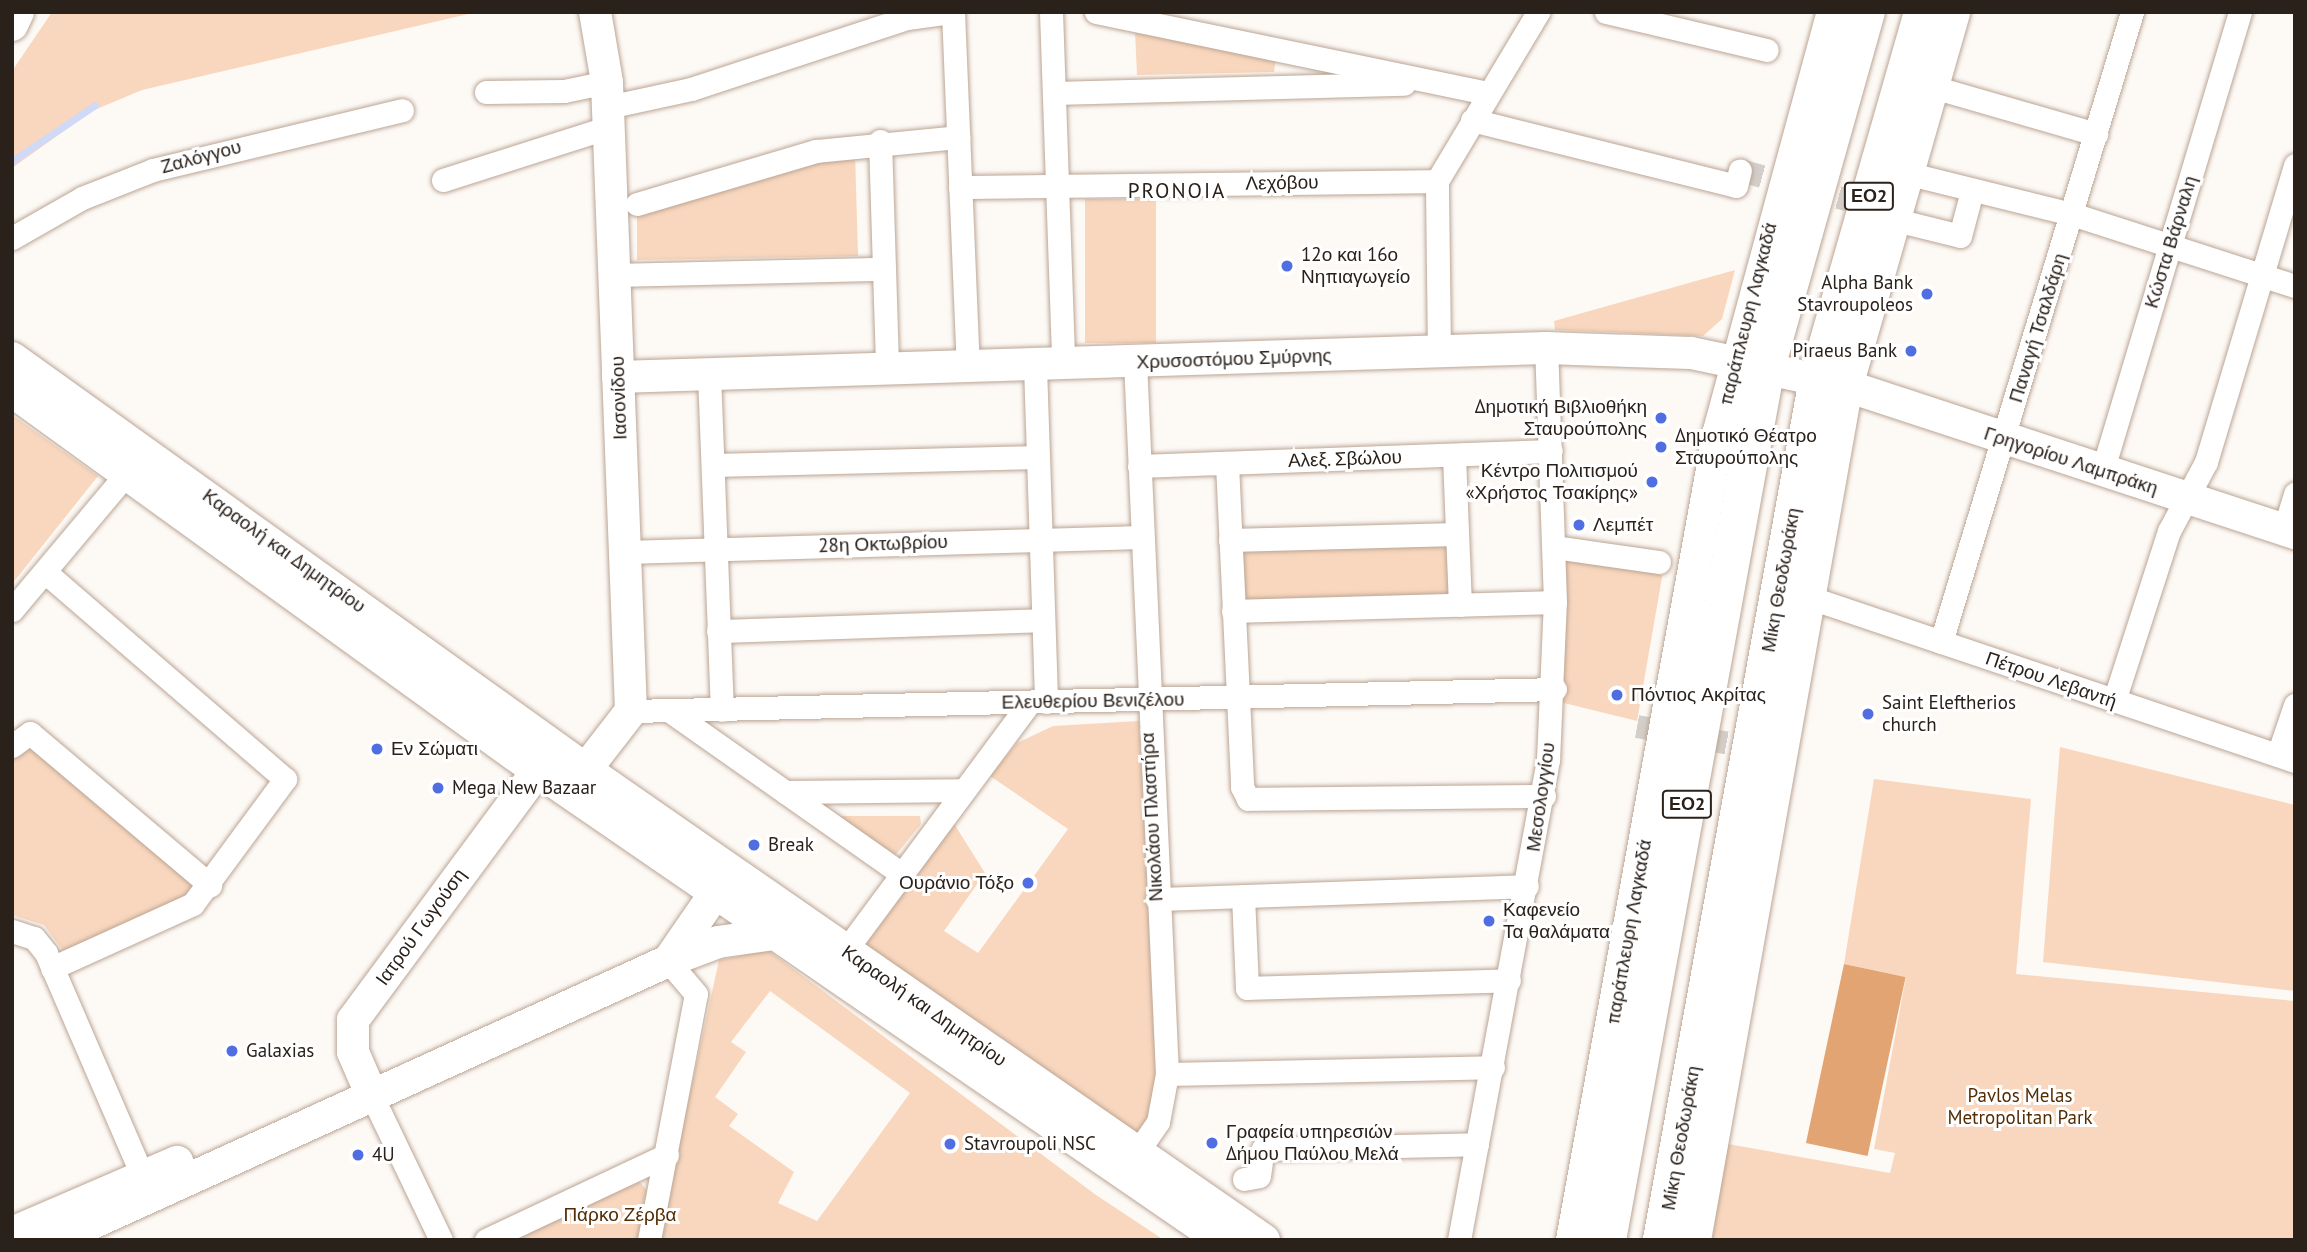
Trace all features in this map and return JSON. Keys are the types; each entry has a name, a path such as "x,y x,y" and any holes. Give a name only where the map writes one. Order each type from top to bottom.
{"highway":[{"name":"ΕΟ2","path":"1607,1240 1750,364 1866,12"},
{"name":"Μίκη Θεοδωράκη","path":"1662,1240 1833,383 1923,12"}],"street":[{"path":"12,25 18,12"},
{"name":"Ιασονίδου","path":"595,12 608,105 631,711"},
{"path":"443,180 608,105 701,86 906,18 952,12 968,366"},
{"path":"845,951 964,790 1037,703 1043,620 1038,457 1049,365 1057,186 1051,12"},
{"path":"1096,12 1488,93"},
{"path":"1439,352 1437,181 1538,12"},
{"path":"1606,12 1767,50"},
{"name":"παράπλευρη Λαγκαδά","path":"1572,1240 1750,364 1833,12"},
{"path":"1695,1240 1808,597 1833,383 1892,219 1954,12"},
{"name":"Παναγή Τσαλδάρη","path":"1941,642 2132,12"},
{"name":"Κώστα Βάρναλη","path":"2102,472 2240,12"},
{"path":"1054,93 1442,83"},
{"path":"1933,87 2096,134"},
{"path":"486,92 564,92 608,105"},
{"name":"Ζαλόγγου","path":"12,238 82,198 160,167 402,110"},
{"path":"1472,120 1738,178"},
{"path":"637,204 816,151 880,141 958,137"},
{"path":"880,141 887,369"},
{"path":"2114,701 2169,531 2206,462 2295,165"},
{"path":"1906,173 2071,214 2295,286"},
{"name":"Λεχόβου","path":"960,187 1437,181"},
{"path":"1892,219 1960,236 1972,191"},
{"path":"614,275 884,269"},
{"name":"Χρυσοστόμου Σμύρνης","path":"618,377 1546,348 1642,349 1750,364 1833,383"},
{"name":"Μεσολογγίου","path":"1459,1240 1544,796 1555,689 1555,547 1546,348"},
{"name":"Καραολή και Δημητρίου","path":"12,358 547,758"},
{"name":"Νικολάου Πλαστήρα","path":"1128,1165 1158,1122 1167,1074 1146,700 1135,362"},
{"path":"709,374 722,710"},
{"name":"Γρηγορίου Λαμπράκη","path":"1833,383 2289,531"},
{"name":"Καραολή και Δημητρίου","path":"12,391 126,474 547,758 723,882 845,951 1128,1165 1221,1240"},
{"name":"Αλεξ. Σβώλου","path":"1139,466 1551,451"},
{"path":"1454,456 1460,605"},
{"path":"713,466 1038,457"},
{"path":"1227,464 1242,787 1260,803 1544,796"},
{"path":"12,610 126,474"},
{"path":"2289,531 2295,494"},
{"path":"1230,540 1457,534"},
{"name":"28η Οκτωβρίου","path":"625,552 1140,537"},
{"path":"1555,547 1659,562"},
{"path":"45,572 285,779 194,904 52,968"},
{"name":"Πέτρου Λεβαντή","path":"1808,597 2286,758"},
{"path":"1233,611 1555,602"},
{"path":"719,631 1043,620"},
{"name":"Ελευθερίου Βενιζέλου","path":"631,711 1555,689"},
{"path":"2286,758 2295,705"},
{"path":"578,780 631,711"},
{"path":"670,711 902,874"},
{"path":"16,740 30,733 210,885"},
{"name":"Ιατρού Γωγούση","path":"372,1096 353,1052 353,1020 547,758"},
{"path":"785,792 964,790"},
{"path":"668,961 723,882"},
{"name":"Καραολή και Δημητρίου","path":"723,882 774,934 1128,1165 1264,1240"},
{"path":"1157,899 1527,886"},
{"path":"1244,896 1247,988 1509,980"},
{"path":"12,931 38,942 52,968 148,1187"},
{"path":"38,1234 148,1187 311,1103 372,1096 668,961 718,942 774,934"},
{"path":"649,1240 696,994 668,961"},
{"path":"1167,1074 1493,1067"},
{"path":"372,1096 441,1240"},
{"path":"1244,1179 1259,1176 1263,1149 1477,1144"},
{"path":"486,1240 667,1155"}],"green space":[{"path":"52,12 477,12 142,90 92,111 12,168 12,71"},
{"path":"1135,30 1276,58 1274,72 1137,75"},
{"path":"855,153 858,256 637,260 637,208 806,159"},
{"path":"1085,199 1156,199 1156,343 1085,343"},
{"path":"1735,270 1722,319 1703,336 1555,330 1554,321"},
{"path":"12,415 98,476 12,584"},
{"path":"1453,540 1455,599 1239,607 1237,548"},
{"path":"1560,551 1664,566 1637,721 1560,702"},
{"name":"Ουράνιο Τόξο","path":"1139,721 1157,1077 1150,1119 1135,1142 866,944 953,822 985,873 944,931 978,953 1068,829 990,776 1017,743 1053,726"},
{"path":"26,740 195,884 183,897 64,952 44,925 12,915 12,759"},
{"path":"2060,747 2295,805 2295,991 2043,962"},
{"name":"Pavlos Melas Metropolitan Park","path":"1874,779 2031,799 2016,974 2295,1001 2295,1240 1712,1240 1728,1144 1890,1173 1895,1153 1874,1149 1906,977 1844,964"},
{"path":"839,816 920,816 921,824 894,857"},
{"path":"768,950 1096,1195 1164,1240 658,1240 719,960","holes":["770,991 910,1093 817,1221 778,1203 794,1172 729,1126 738,1114 715,1097 746,1052 731,1042"]},
{"name":"Πάρκο Ζέρβα","path":"638,1180 652,1196 640,1240 514,1240"}],"shaded area":[{"path":"1844,964 1906,977 1868,1156 1806,1143"}],"waterway":[{"path":"12,161 95,105"}],"tunnel":[{"path":"1740,170 1879,208"},
{"path":"1637,726 1801,756"}],"place":[{"name":"12ο και 16ο Νηπιαγωγείο","path":"1287,266"},
{"name":"Alpha Bank Stavroupoleos","path":"1927,294"},
{"name":"Piraeus Bank","path":"1911,351"},
{"name":"Δημοτική Βιβλιοθήκη Σταυρούπολης","path":"1661,418"},
{"name":"Δημοτικό Θέατρο Σταυρούπολης","path":"1661,447"},
{"name":"Κέντρο Πολιτισμού «Χρήστος Τσακίρης»","path":"1652,482"},
{"name":"Λεμπέτ","path":"1579,525"},
{"name":"Πόντιος Ακρίτας","path":"1617,695"},
{"name":"Saint Eleftherios church","path":"1868,714"},
{"name":"Εν Σώματι","path":"377,749"},
{"name":"Mega New Bazaar","path":"438,788"},
{"name":"Break","path":"754,845"},
{"name":"Ουράνιο Τόξο","path":"1028,883"},
{"name":"Καφενείο Τα θαλάματα","path":"1489,921"},
{"name":"Galaxias","path":"232,1051"},
{"name":"Γραφεία υπηρεσιών Δήμου Παύλου Μελά","path":"1212,1143"},
{"name":"Stavroupoli NSC","path":"950,1144"},
{"name":"4U","path":"358,1155"}],"district":[{"name":"PRONOIA","path":"1177,191"}]}
